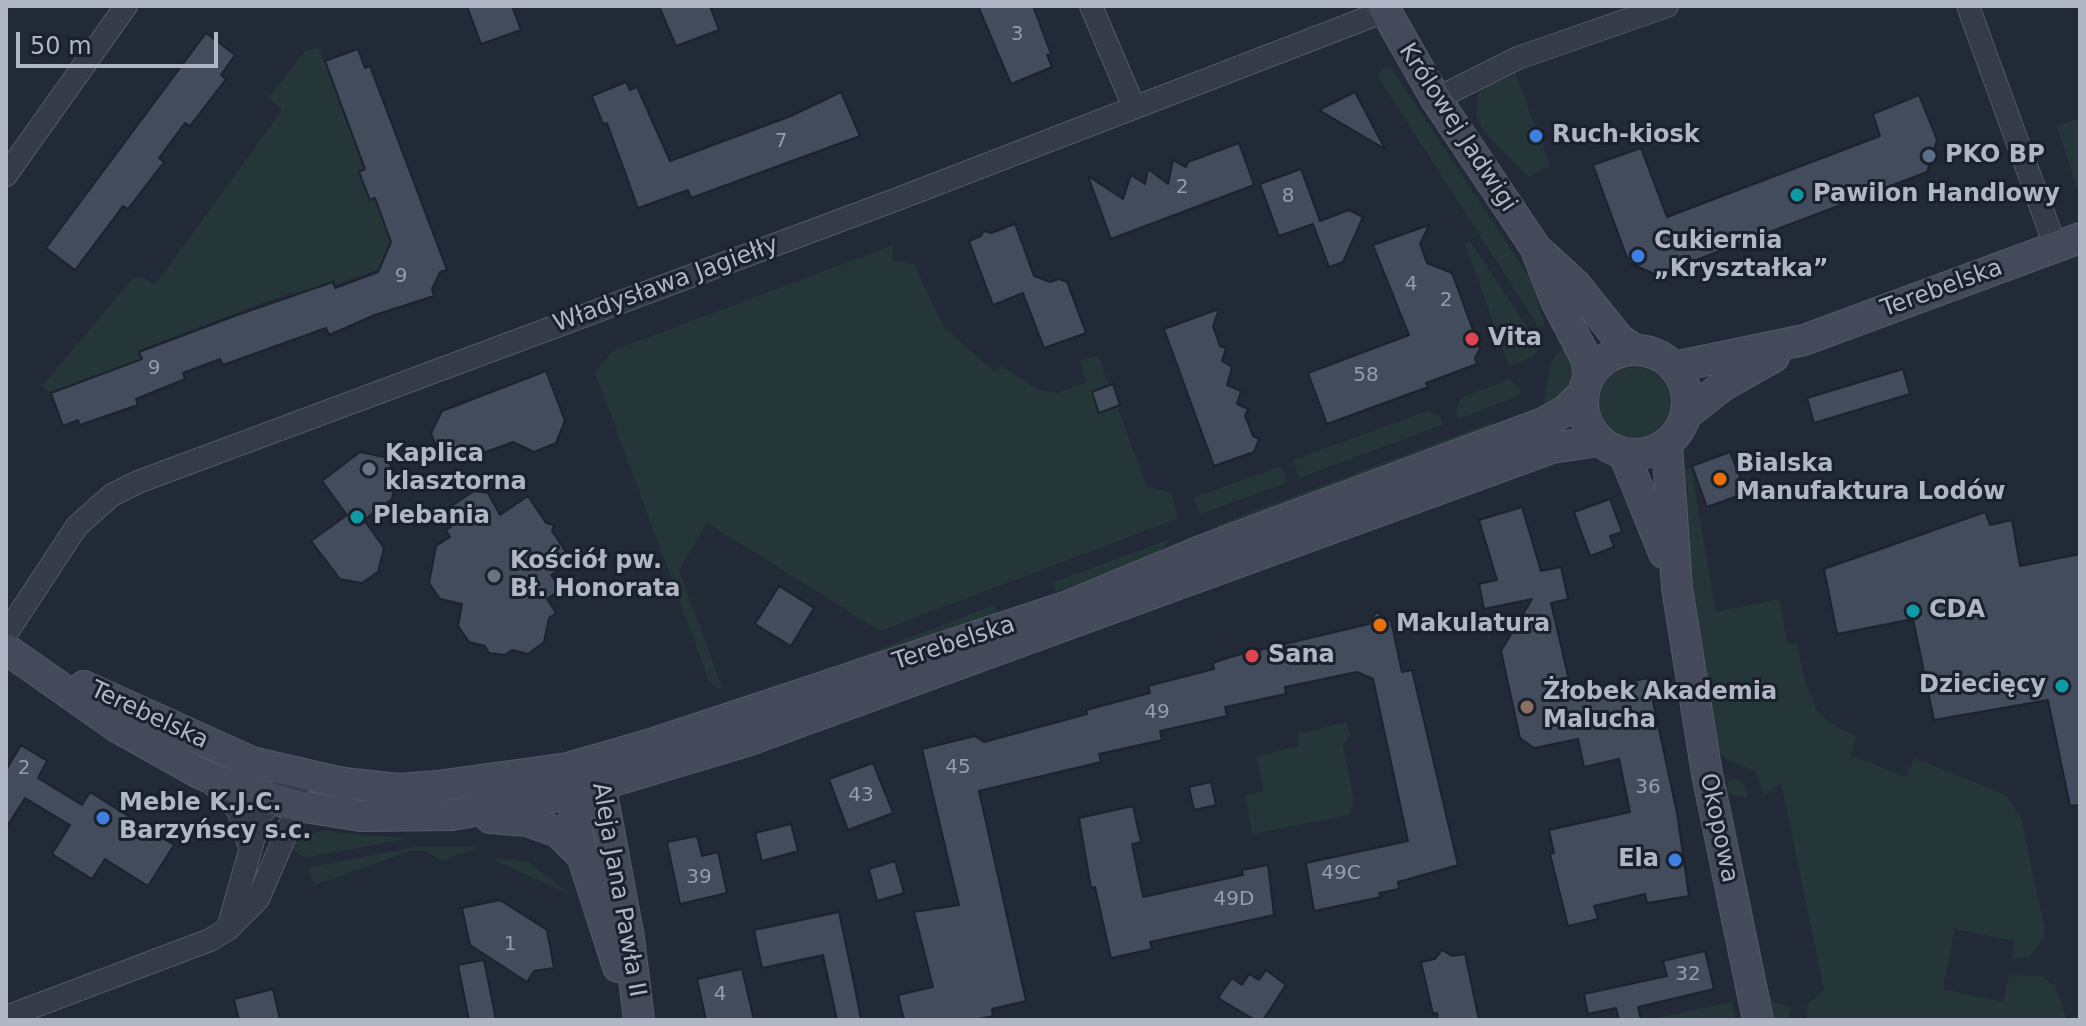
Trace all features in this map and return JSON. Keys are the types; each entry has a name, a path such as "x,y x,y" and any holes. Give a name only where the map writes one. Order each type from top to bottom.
{"street":[{"path":"6,175 126,6"},
{"path":"1091,6 1134,107"},
{"path":"1436,99 1518,58 1667,6"},
{"path":"1968,6 2068,243"},
{"name":"Władysława Jagiełły","path":"6,634 77,526 112,495 138,482 895,200 1384,8"},
{"name":"Królowej Jadwigi","path":"1384,8 1436,99 1535,247 1556,301 1586,358 1586,385"},
{"name":"Terebelska","path":"1674,367 1804,340 2068,243"},
{"name":"Królowej Jadwigi","path":"1535,247 1576,285 1619,339 1635,350"},
{"name":"Terebelska","path":"1686,415 1724,385 1804,340"},
{"path":"1635,350 1663,358 1674,367 1683,380 1687,397 1686,415 1679,431 1667,445 1639,455 1612,448 1585,418 1586,385 1609,357 1635,350"},
{"name":"Terebelska","path":"6,648 210,745 296,775 399,789 584,777 1068,606 1203,550 1543,423 1565,411 1586,385"},
{"name":"Okopowa","path":"1667,445 1677,588 1707,774 1758,1020"},
{"name":"Terebelska","path":"452,815 584,777 806,721 1552,448 1612,448"},
{"name":"Okopowa","path":"1612,448 1677,588"},
{"name":"Terebelska","path":"6,648 117,727 199,773 228,797 239,812 249,845"},
{"name":"Terebelska","path":"199,773 284,802 385,818 452,815 527,821 558,832 582,856"},
{"path":"6,1017 41,1012 210,940 228,929 258,899 284,802 296,775"},
{"name":"Aleja Jana Pawła II","path":"584,777 582,856 637,1020"},
{"name":"Aleja Jana Pawła II","path":"584,777 629,938 637,1020"},
{"path":"228,929 249,845 260,816 284,802"}],"shaded area":[{"path":"319,47 391,242 379,269 294,300 292,292 139,350 141,360 49,392 42,386 133,278 143,277 155,285 282,110 268,98 304,52"},
{"path":"1390,66 1532,281 1545,327 1538,326 1378,77 1382,68"},
{"path":"1516,75 1550,165 1529,177 1484,132 1476,116 1479,93 1488,85"},
{"path":"2080,118 2080,186 2076,187 2057,126"},
{"path":"1470,241 1537,342 1539,348 1533,357 1509,366 1465,244"},
{"path":"893,245 893,261 914,264 944,327 995,372 1001,366 1037,389 1057,393 1087,382 1080,361 1098,355 1147,487 1170,492 1179,518 880,631 707,523 679,570 723,689 716,688 709,681 595,372 612,351"},
{"path":"1571,344 1576,373 1573,383 1547,410 1544,403 1550,366 1557,353"},
{"path":"1635,367 1661,377 1671,403 1661,429 1635,439 1609,429 1599,403 1609,377"},
{"path":"1510,379 1520,389 1519,396 1458,419 1456,410 1462,397"},
{"path":"1427,411 1440,416 1442,425 1299,478 1293,460"},
{"path":"1490,423 1506,426 1226,528 1214,526"},
{"path":"1281,466 1287,483 1200,514 1193,498"},
{"path":"1691,467 1716,612 1779,599 1788,645 1797,643 1805,681 1816,709 1830,723 1857,736 1850,755 1906,777 1914,758 2006,795 2021,818 2045,929 2044,937 2030,956 2012,960 2015,941 1955,929 1943,989 2003,1002 2009,975 2041,976 2055,986 2067,1020 1807,1020 1807,1004 1824,990 1781,783 1764,795 1756,772 1726,759 1717,751 1703,689 1695,603 1677,497 1688,495 1684,472"},
{"path":"1173,538 1155,556 1056,592 1052,583"},
{"path":"994,605 998,613 825,670"},
{"path":"1347,722 1350,736 1343,745 1354,800 1349,815 1252,834 1245,795 1263,791 1257,756 1299,746 1298,734"},
{"path":"1730,780 1738,780 1745,785 1748,798 1729,794 1771,1001 1792,1008 1787,1020 1774,1020 1770,1016 1723,791"},
{"path":"323,830 410,838 305,858 290,848 296,839"},
{"path":"414,847 480,847 442,861 424,851 410,851 318,884 313,882 308,868"},
{"path":"494,860 529,862 572,896"},
{"path":"1732,1002 1735,1020 1648,1020"}],"building":[{"path":"467,6 512,6 521,30 481,44"},
{"path":"659,6 710,6 719,30 676,46"},
{"path":"978,6 1033,6 1051,54 1047,55 1052,67 1011,84"},
{"path":"206,33 235,55 221,75 226,79 190,126 185,123 159,158 164,162 128,209 123,206 75,270 46,248"},
{"path":"358,49 365,68 370,66 447,270 440,272 432,289 434,296 375,315 329,335 326,328 223,365 220,359 183,373 185,379 136,399 138,405 80,425 78,420 63,426 51,393 142,359 139,352 240,314 333,282 335,288 378,272 391,242 375,198 370,200 359,172 365,169 325,61"},
{"path":"626,82 630,90 637,87 670,161 791,116 841,92 860,136 691,198 688,190 638,208 607,123 603,124 592,96"},
{"path":"1355,92 1385,149 1319,110"},
{"name":"Pawilon Handlowy","path":"1919,95 1937,140 1927,172 1657,275 1629,263 1593,165 1641,148 1667,217 1880,136 1873,114"},
{"path":"1239,143 1254,185 1111,239 1088,176 1123,199 1131,175 1145,184 1148,169 1168,184 1173,160 1186,167 1188,162"},
{"path":"1301,169 1320,221 1349,210 1363,217 1343,262 1329,267 1313,224 1279,236 1260,184"},
{"path":"1015,224 1034,276 1050,282 1059,279 1067,282 1086,333 1044,348 1023,293 993,305 969,241 981,236 984,231 991,233"},
{"path":"1429,225 1420,244 1427,263 1452,273 1480,349 1475,358 1477,364 1426,383 1428,387 1327,424 1308,373 1409,335 1373,245"},
{"path":"1219,309 1213,326 1220,346 1226,348 1222,361 1232,367 1227,385 1241,391 1237,404 1248,409 1245,416 1253,436 1259,439 1254,452 1214,466 1164,329"},
{"path":"1903,369 1910,394 1814,423 1807,398"},
{"path":"546,371 565,421 556,443 534,452 513,442 461,461 438,452 431,433 442,411"},
{"path":"1113,384 1120,405 1099,413 1092,392"},
{"name":"Plebania","path":"360,452 384,457 397,474 392,499 364,520 384,548 378,572 362,583 340,579 311,541 347,515 322,481"},
{"path":"1730,452 1746,493 1707,507 1692,466"},
{"name":"Kościół pw. Bł. Honorata","path":"474,491 488,493 500,515 528,496 546,523 554,525 552,531 572,561 551,575 561,589 547,599 556,613 549,618 544,642 528,654 512,650 505,655 489,653 485,646 469,642 458,626 462,604 440,599 429,583 436,546 450,537 446,530 451,527 450,507"},
{"path":"1610,499 1622,532 1610,536 1614,547 1590,556 1574,512"},
{"path":"1522,507 1541,571 1561,567 1568,599 1551,603 1572,693 1648,678 1677,813 1689,896 1647,903 1645,894 1594,906 1598,919 1568,926 1550,854 1554,853 1549,830 1630,812 1619,759 1584,767 1578,739 1534,748 1520,738 1501,651 1532,599 1484,609 1479,584 1497,580 1479,520"},
{"name":"CDA","path":"1985,512 1990,525 2012,520 2020,566 2080,554 2080,805 2070,806 2048,700 1934,720 1913,619 1837,634 1824,569"},
{"path":"779,586 814,608 791,646 755,624"},
{"path":"1376,612 1391,621 1402,672 1412,670 1458,865 1398,882 1399,889 1379,893 1381,897 1314,911 1306,863 1408,841 1373,679 1357,672 1285,687 1286,694 1225,707 1227,716 1160,731 1162,740 1099,754 1101,762 979,791 1026,1001 992,1009 993,1016 975,1020 904,1020 898,995 933,987 914,912 959,905 922,749 975,736 984,742 1087,714 1086,710 1150,693 1148,686 1214,669 1213,663 1230,657 1369,624"},
{"name":"Meble K.J.C. Barzyńscy s.c.","path":"21,745 47,761 38,778 82,805 90,792 174,845 148,886 105,859 92,879 52,854 70,825 25,798 6,828 6,770"},
{"path":"873,763 893,813 848,830 829,779"},
{"path":"1211,782 1216,805 1194,810 1189,787"},
{"path":"1133,806 1141,842 1132,844 1143,897 1243,875 1242,870 1268,865 1274,915 1150,942 1152,949 1111,958 1095,887 1091,888 1079,818"},
{"path":"791,824 798,851 762,861 755,833"},
{"path":"697,836 702,856 718,852 727,893 680,904 667,842"},
{"path":"895,861 904,893 877,901 869,869"},
{"path":"500,900 547,930 554,968 534,971 527,982 470,945 462,908"},
{"path":"839,912 861,1020 837,1020 823,955 762,968 754,930"},
{"path":"1442,950 1452,956 1465,954 1479,1020 1438,1020 1437,1013 1433,1014 1421,962 1435,959"},
{"path":"1705,951 1714,989 1638,1007 1641,1020 1619,1020 1616,1008 1588,1014 1584,994 1667,976 1663,961"},
{"path":"484,960 496,1020 469,1020 458,965"},
{"path":"742,969 754,1020 706,1020 697,979"},
{"path":"1266,970 1286,985 1263,1020 1255,1020 1218,998 1232,978 1242,985 1249,974 1259,980"},
{"path":"273,989 280,1020 239,1020 234,999"}],"place":[{"name":"Ruch-kiosk","path":"1536,136"},
{"name":"PKO BP","path":"1929,156"},
{"name":"Pawilon Handlowy","path":"1797,195"},
{"name":"Cukiernia „Kryształka”","path":"1638,256"},
{"name":"Vita","path":"1472,339"},
{"name":"Kaplica klasztorna","path":"369,469"},
{"name":"Bialska Manufaktura Lodów","path":"1720,479"},
{"name":"Plebania","path":"357,517"},
{"name":"Kościół pw. Bł. Honorata","path":"494,576"},
{"name":"CDA","path":"1913,611"},
{"name":"Makulatura","path":"1380,625"},
{"name":"Sana","path":"1252,656"},
{"name":"Dziecięcy","path":"2062,686"},
{"name":"Żłobek Akademia Malucha","path":"1527,707"},
{"name":"Meble K.J.C. Barzyńscy s.c.","path":"103,818"},
{"name":"Ela","path":"1675,860"}]}
